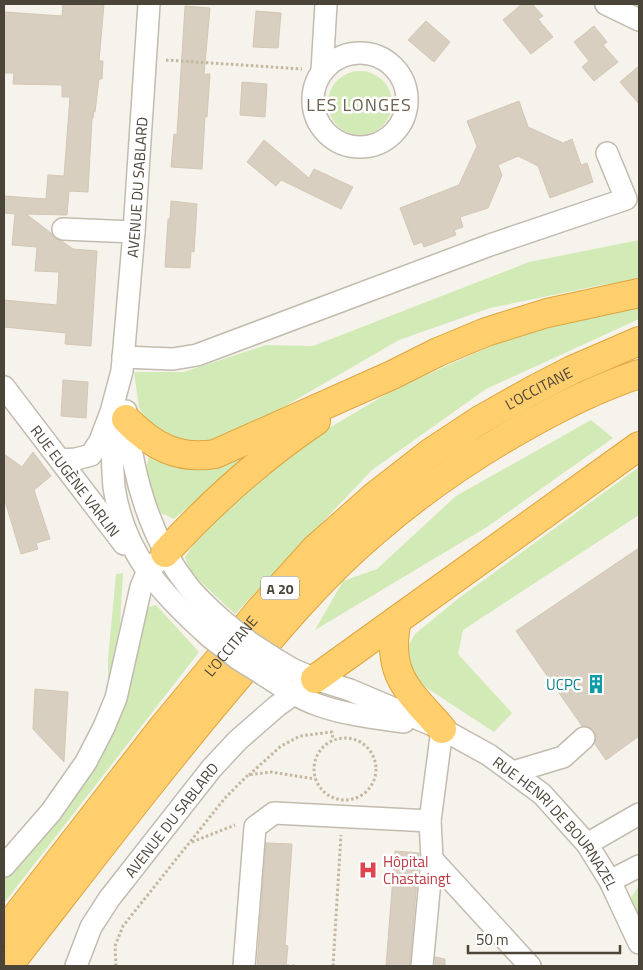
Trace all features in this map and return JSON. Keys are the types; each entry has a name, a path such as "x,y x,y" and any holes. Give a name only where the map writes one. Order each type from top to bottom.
{"highway":[{"path":"119,415 136,430 162,448 181,455 199,456 215,454 486,332 547,313 639,293"},
{"name":"L'OCCITANE","path":"4,932 164,727 260,610 315,549 376,495 430,453 480,420 565,374 639,341"},
{"name":"L'OCCITANE","path":"8,966 192,730 294,611 374,532 429,489 490,447 557,408 639,374"},
{"path":"165,553 195,522 270,456 341,404 392,375"},
{"path":"304,686 639,446"},
{"path":"397,620 394,637 395,664 402,683 442,728"}],"street":[{"name":"AVENUE DU SABLARD","path":"149,4 134,232 113,476 120,512 131,544 147,573 169,598 217,629"},
{"path":"322,71 334,60 349,54 365,53 380,57 394,67 403,80 407,96 406,112 399,127 388,138 374,145 360,147 345,145 331,138 321,127 314,114 312,99 315,84 322,71 326,4"},
{"path":"606,4 639,20"},
{"path":"122,364 197,355 490,245 626,199 607,153"},
{"path":"63,229 134,232"},
{"name":"RUE EUGÈNE VARLIN","path":"4,387 147,573"},
{"name":"AVENUE DU SABLARD","path":"61,460 76,460 91,455 119,415"},
{"name":"AVENUE DU SABLARD","path":"76,966 91,927 109,899 210,769 238,740 304,686 270,668 237,658 165,553 137,486 130,452 119,415"},
{"path":"4,866 51,812 86,762 104,728 116,698 141,588 147,573 165,553"},
{"name":"RUE HENRI DE BOURNAZEL","path":"304,686 350,690 442,728 489,755 542,794 587,844 610,881 639,943"},
{"path":"422,966 432,859 430,822 442,728"},
{"path":"513,772 563,758 584,738"},
{"path":"244,966 255,827 274,813 343,808 430,822"},
{"path":"587,844 639,814"},
{"path":"432,859 530,966"},
{"path":"610,881 639,866"}],"path":[{"path":"145,59 322,71"},
{"path":"116,966 115,946 123,926 225,798 281,746 300,736 332,732 332,740"},
{"path":"333,966 343,808 352,799 369,788 374,779 376,769 374,759 362,743 353,739 342,738 332,740 318,752 314,770 315,779 320,787 343,808"},
{"path":"248,775 271,772 315,779"},
{"path":"191,842 239,824 255,827"},
{"path":"287,966 295,966"}],"green space":[{"path":"360,71 378,77 386,85 392,103 386,121 378,129 360,135 342,129 334,121 328,103 334,85 342,77"},
{"path":"639,240 639,280 602,285 490,308 399,340 216,446 159,439 139,408 134,372 184,372 266,345 313,346 529,262"},
{"path":"639,305 639,319 486,389 372,470 235,614 190,572 185,557 203,531 297,447 395,389 502,341 595,315"},
{"path":"591,420 613,438 487,527 315,630 343,581 377,569 456,496"},
{"path":"281,430 174,519 161,513 145,475 149,455 170,465 191,467"},
{"path":"639,467 639,515 463,630 458,654 512,713 494,732 413,679 406,650 415,634 459,598"},
{"path":"123,573 120,624 108,682 108,659 116,574"},
{"path":"156,605 199,652 4,903 4,880 75,791 117,721 148,607"},
{"path":"639,886 639,920 630,899"}],"building":[{"path":"63,4 104,4 99,61 103,61 102,79 99,79 95,112 92,118 88,192 69,191 67,215 26,214 56,239 73,249 97,251 91,346 65,344 66,333 4,327 4,300 57,305 59,272 35,271 37,247 12,245 15,214 4,213 4,196 46,199 48,175 64,176 70,97 62,97 62,85 13,84 14,73 4,73 4,12 62,16"},
{"path":"522,4 532,4 543,16 538,19 553,37 531,54 503,20"},
{"path":"185,6 210,8 204,74 210,74 202,169 171,167 174,134 177,135"},
{"path":"256,11 281,13 278,48 253,47"},
{"path":"426,21 450,42 434,62 408,40"},
{"path":"594,26 607,42 603,45 618,62 594,81 582,67 589,61 574,42"},
{"path":"639,66 639,104 620,82"},
{"path":"242,82 267,84 265,117 240,115"},
{"path":"519,101 528,127 563,143 572,139 581,165 587,163 593,182 550,198 538,166 518,156 498,165 502,175 488,208 460,217 463,227 454,230 456,235 424,247 422,242 414,245 400,208 459,185 477,146 467,121"},
{"path":"264,140 309,178 314,169 353,187 341,209 281,180 276,186 247,162"},
{"path":"171,201 197,204 194,252 191,251 190,268 165,267"},
{"path":"63,380 88,382 86,418 61,416"},
{"path":"33,452 51,476 34,490 50,539 36,543 38,549 21,554 4,498 4,454 22,467"},
{"name":"UCPC","path":"639,548 639,736 606,760 595,744 596,736 594,730 588,726 582,726 516,631"},
{"path":"35,689 68,692 64,762 33,729"},
{"path":"266,843 292,844 285,945 288,946 286,966 257,966"},
{"path":"395,851 419,853 410,966 386,966"},
{"path":"435,957 445,959 445,966 435,966"}],"place":[{"name":"UCPC","path":"596,684"},
{"name":"Hôpital Chastaingt","path":"368,870"}],"district":[{"name":"LES LONGES","path":"359,104"}]}
